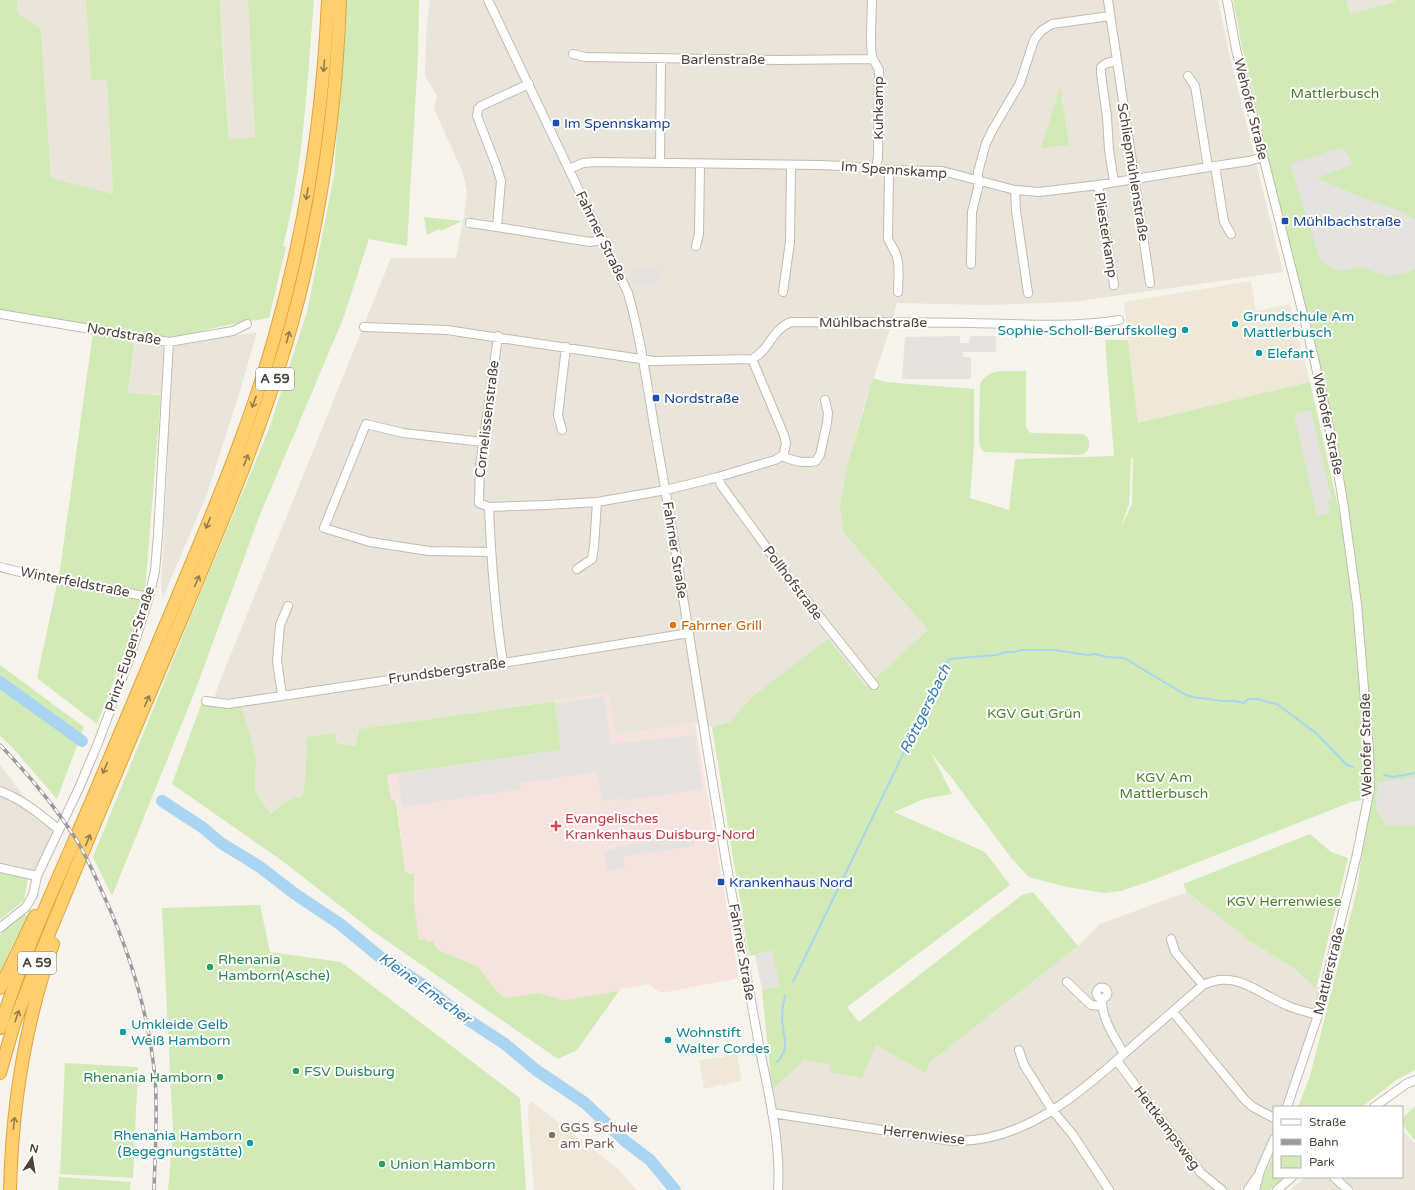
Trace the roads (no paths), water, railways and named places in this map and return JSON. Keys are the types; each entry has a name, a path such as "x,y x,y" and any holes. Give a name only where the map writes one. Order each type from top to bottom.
{"highway":[{"name":"A 59","path":"0,1028 16,982 65,862 220,494 259,389 291,274 312,171 326,42 328,0"},
{"name":"A 59","path":"0,1072 25,993 248,457 271,391 302,285 324,173 332,108 340,0"},
{"path":"0,988 36,913 65,862"},
{"path":"10,1190 13,1135 21,1069 28,1033 49,955 74,876"}],"street":[{"name":"Fahrner Straße","path":"488,0 628,292 644,359 738,933 772,1113 779,1160 778,1190"},
{"name":"Kuhkamp","path":"872,0 873,59 879,70 878,157 876,169"},
{"name":"Schliepmühlenstraße","path":"1108,0 1150,283"},
{"name":"Wehofer Straße","path":"1226,0 1236,49 1314,358 1336,459 1356,604 1369,749 1370,788 1361,833"},
{"path":"972,264 972,212 978,188 978,172 986,143 1020,82 1034,40 1040,31 1052,24 1110,16"},
{"name":"Barlenstraße","path":"573,54 585,58 873,59"},
{"path":"660,163 661,59"},
{"name":"Schliepmühlenstraße","path":"1114,182 1101,74 1102,67 1107,63 1116,61"},
{"path":"1188,76 1196,86 1224,222 1231,234"},
{"path":"497,228 501,181 477,116 477,112 481,106 529,84"},
{"name":"Im Spennskamp","path":"569,168 582,163 660,163 843,166 889,170 942,171 1015,190 1039,192 1098,185 1249,161 1263,157"},
{"path":"696,246 699,234 700,164"},
{"path":"783,292 790,242 791,165"},
{"path":"889,170 888,240 896,254 898,263 898,292"},
{"name":"Pliesterkamp","path":"1098,185 1114,285"},
{"path":"1015,190 1016,211 1028,293"},
{"path":"470,223 590,242 602,240"},
{"name":"Nordstraße","path":"0,314 169,342 233,331 247,324"},
{"name":"Mühlbachstraße","path":"752,359 758,356 780,328 791,322 1055,325 1098,324 1119,320"},
{"path":"364,327 447,330 498,336 654,361 752,359 784,435 786,448 782,456 775,460 666,490 597,502 489,507 498,634 503,663"},
{"name":"Cornelissenstraße","path":"489,507 479,503 480,466 498,336"},
{"name":"Prinz-Eugen-Straße","path":"0,928 26,907 33,895 37,876 79,788 98,743 130,657 149,597 155,571 169,342"},
{"path":"562,430 558,415 566,347"},
{"path":"782,456 792,461 810,462 816,460 820,455 827,423 828,412 825,400"},
{"path":"483,442 403,433 366,424 324,528 370,542 429,552 491,552"},
{"name":"Pollhofstraße","path":"718,476 722,485 788,577 874,685"},
{"path":"577,569 592,559 597,502"},
{"name":"Winterfeldstraße","path":"0,567 149,597"},
{"path":"282,695 277,661 280,625 288,606"},
{"name":"Frundsbergstraße","path":"206,701 228,704 503,663 689,633"},
{"path":"0,791 22,801 59,830"},
{"name":"Mattlerstraße","path":"1287,1106 1318,1015 1361,833"},
{"path":"0,868 37,876"},
{"path":"1171,939 1175,952 1203,985"},
{"name":"Herrenwiese","path":"772,1113 953,1141 969,1141 990,1138 1007,1133 1053,1111 1117,1061 1203,985 1210,981 1224,979 1241,982 1286,1006 1318,1015"},
{"path":"1067,982 1091,1005 1101,1002 1110,1030 1124,1054"},
{"path":"1173,1012 1245,1100 1253,1107 1273,1117"},
{"path":"1020,1050 1024,1064 1053,1111 1073,1135 1109,1190"},
{"name":"Hettkampsweg","path":"1117,1061 1201,1173 1222,1190"},
{"path":"1375,1106 1406,1084 1415,1080"},
{"path":"1248,1190 1260,1171 1273,1142"},
{"path":"1255,1190 1260,1171"},
{"name":"Fahrner Straße","path":"779,1175 782,1190"},
{"path":"1277,1190 1291,1178"},
{"path":"1335,1178 1348,1190"}],"waterway":[{"name":"Röttgersbach","path":"793,982 949,659 997,655 1021,650 1053,650 1124,658 1184,694 1192,697 1244,703 1248,699 1259,699 1277,704 1316,733 1347,765 1353,767"},
{"name":"Kleine Emscher","path":"0,682 82,741"},
{"name":"Röttgersbach","path":"1384,775 1393,777 1415,773"},
{"name":"Kleine Emscher","path":"162,801 202,827 221,843 260,867 295,894 340,924 380,957 423,985 462,1016 505,1044 536,1070 585,1103 625,1141 650,1160 675,1190"},
{"name":"Röttgersbach","path":"777,1062 781,1057 785,1046 782,1019 785,996"}],"railway":[{"path":"0,745 40,790 76,839 104,896 130,962 148,1031 155,1078 156,1120 154,1190"}],"place":[{"name":"Im Spennskamp","path":"556,123"},
{"name":"Mühlbachstraße","path":"1285,221"},
{"name":"Grundschule Am Mattlerbusch","path":"1235,324"},
{"name":"Sophie-Scholl-Berufskolleg","path":"1185,330"},
{"name":"Elefant","path":"1259,353"},
{"name":"Nordstraße","path":"656,398"},
{"name":"Fahrner Grill","path":"673,625"},
{"name":"Evangelisches Krankenhaus Duisburg-Nord","path":"556,826"},
{"name":"Krankenhaus Nord","path":"721,882"},
{"name":"Rhenania Hamborn(Asche)","path":"210,967"},
{"name":"Umkleide Gelb Weiß Hamborn","path":"123,1032"},
{"name":"Wohnstift Walter Cordes","path":"668,1040"},
{"name":"FSV Duisburg","path":"296,1071"},
{"name":"Rhenania Hamborn","path":"220,1077"},
{"name":"GGS Schule am Park","path":"552,1135"},
{"name":"Rhenania Hamborn (Begegnungstätte)","path":"250,1143"},
{"name":"Union Hamborn","path":"382,1164"}],"park label":[{"name":"Mattlerbusch","path":"1335,93"},
{"name":"KGV Gut Grün","path":"1034,713"},
{"name":"KGV Am Mattlerbusch","path":"1164,786"},
{"name":"KGV Herrenwiese","path":"1284,901"}]}
